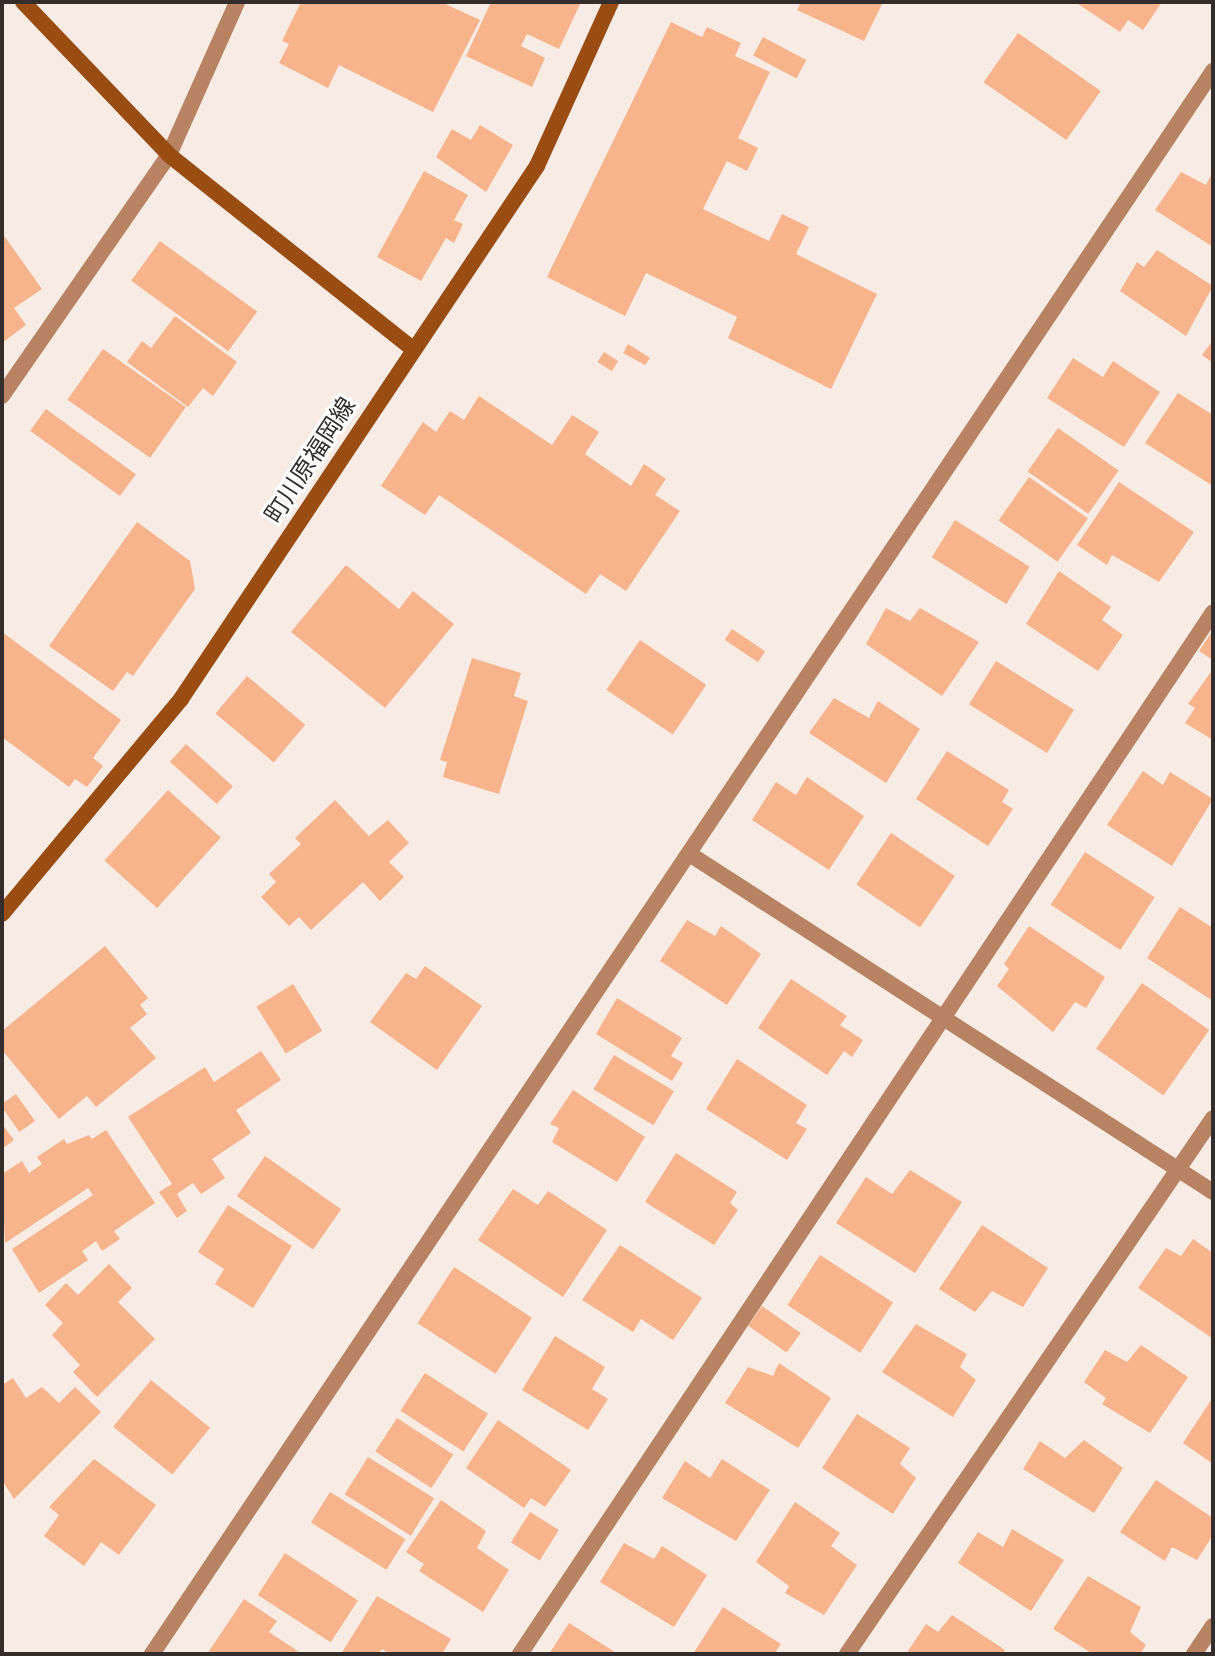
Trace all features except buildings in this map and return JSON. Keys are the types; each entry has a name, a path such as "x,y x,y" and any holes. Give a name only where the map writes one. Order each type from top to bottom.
{"main road":[{"path":"23,2 169,155 413,349"},
{"name":"町川原福岡線","path":"2,914 181,699 537,166 611,2"}],"street":[{"path":"2,396 169,155 237,2"},
{"path":"152,1654 691,855 1213,71"},
{"path":"520,1654 1213,612"},
{"path":"691,855 1213,1192"},
{"path":"847,1654 1213,1118"},
{"path":"1194,1654 1213,1626"}]}
